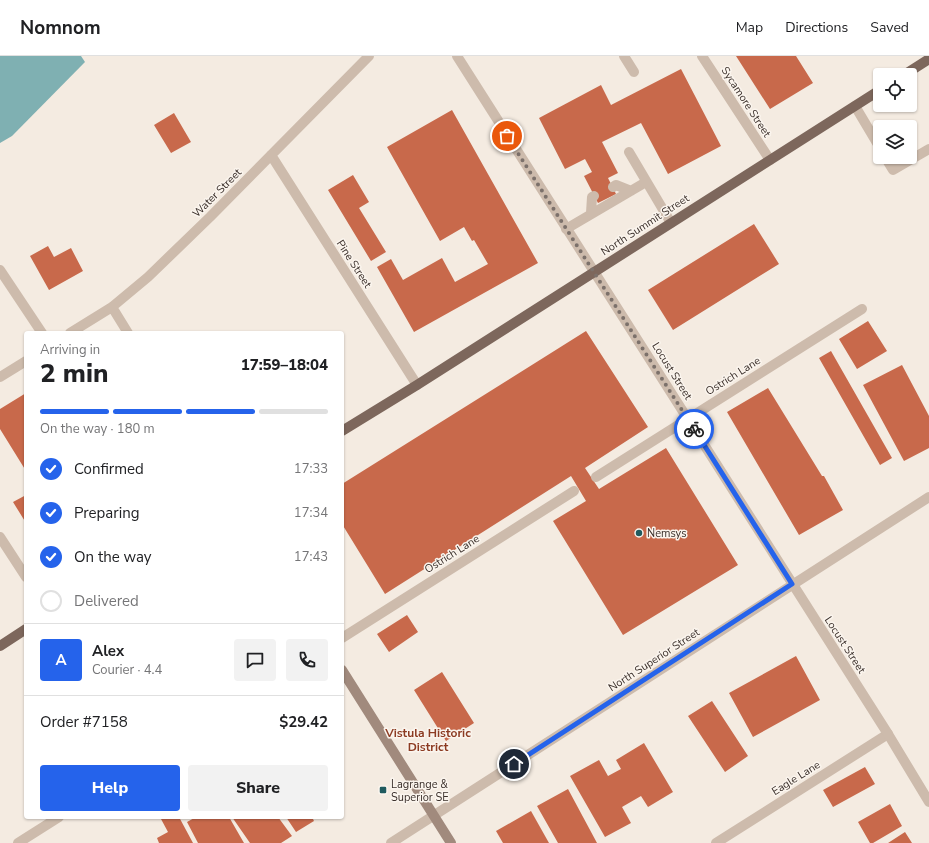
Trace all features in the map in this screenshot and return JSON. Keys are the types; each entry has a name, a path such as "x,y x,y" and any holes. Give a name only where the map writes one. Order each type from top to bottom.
{"main road":[{"path":"915,68 929,59"},
{"name":"North Summit Street","path":"344,430 417,385 873,94"},
{"path":"0,646 24,631"},
{"path":"344,673 451,843"}],"street":[{"name":"Water Street","path":"73,331 112,307 148,277 271,156 369,56"},
{"name":"Locust Street","path":"457,56 888,734 929,802"},
{"path":"624,56 634,72"},
{"name":"Sycamore Street","path":"702,56 770,160"},
{"path":"855,106 873,136"},
{"path":"917,156 929,149"},
{"path":"629,152 671,223"},
{"name":"Pine Street","path":"271,156 417,385"},
{"path":"889,164 893,170 903,164"},
{"path":"566,229 646,182"},
{"path":"612,187 616,185 631,191"},
{"path":"591,213 592,197 594,196"},
{"path":"0,270 41,331"},
{"path":"112,307 127,331"},
{"name":"Ostrich Lane","path":"596,477 862,309"},
{"path":"0,377 24,362"},
{"name":"Ostrich Lane","path":"344,637 574,491"},
{"name":"North Superior Street","path":"391,843 929,497"},
{"path":"0,537 24,574"},
{"name":"Eagle Lane","path":"716,843 888,734"},
{"path":"18,843 56,819"}],"water":[{"path":"0,56 81,56 85,62 12,136 0,143"}],"building":[{"path":"736,56 796,56 813,83 770,109"},
{"path":"681,69 721,146 668,174 641,123 602,142 618,173 608,178 616,194 598,203 584,176 592,172 585,159 565,169 539,118 601,85 611,105"},
{"path":"452,110 538,263 414,332 377,267 391,259 403,280 442,258 455,282 488,264 474,240 472,241 464,227 440,241 387,147"},
{"path":"174,113 191,142 171,153 154,125"},
{"path":"353,175 369,202 359,208 386,252 371,261 328,190"},
{"path":"754,224 779,264 673,330 648,290"},
{"path":"48,246 54,257 71,248 83,271 49,290 30,256"},
{"path":"868,321 887,351 857,369 839,339"},
{"path":"586,331 648,427 585,468 599,489 666,448 738,565 623,635 553,521 586,501 571,476 385,594 344,527 344,483"},
{"path":"831,351 892,458 880,465 819,358"},
{"path":"902,365 929,416 929,448 904,461 863,385"},
{"path":"768,388 822,476 824,476 843,510 799,535 727,412"},
{"path":"24,394 24,468 0,429 0,409"},
{"path":"24,496 24,520 13,502"},
{"path":"407,615 418,632 389,652 377,634"},
{"path":"796,656 820,700 753,737 729,693"},
{"path":"442,672 474,723 446,741 414,690"},
{"path":"712,701 748,756 725,772 688,716"},
{"path":"644,743 673,792 648,807 641,796 622,807 631,823 605,837 570,776 599,760 608,776 621,769 616,760"},
{"path":"865,767 875,784 833,807 823,790"},
{"path":"568,789 597,843 558,843 537,806"},
{"path":"890,804 902,826 873,843 870,843 858,822"},
{"path":"531,811 549,843 503,843 496,831"},
{"path":"161,819 180,819 193,843 159,843 157,838 168,832"},
{"path":"192,819 230,819 244,843 198,843 187,822"},
{"path":"233,819 279,819 292,836 281,843 250,843"},
{"path":"287,819 313,819 314,821 296,832"},
{"path":"905,832 912,843 888,843"}],"way so far":[{"path":"507,136 694,429"}],"place":[{"name":"Nemsys","path":"639,533"},
{"name":"Lagrange & Superior SE","path":"383,790"}],"district":[{"name":"Vistula Historic District","path":"428,740"}],"route":[{"path":"514,764 792,584 694,429"}]}
